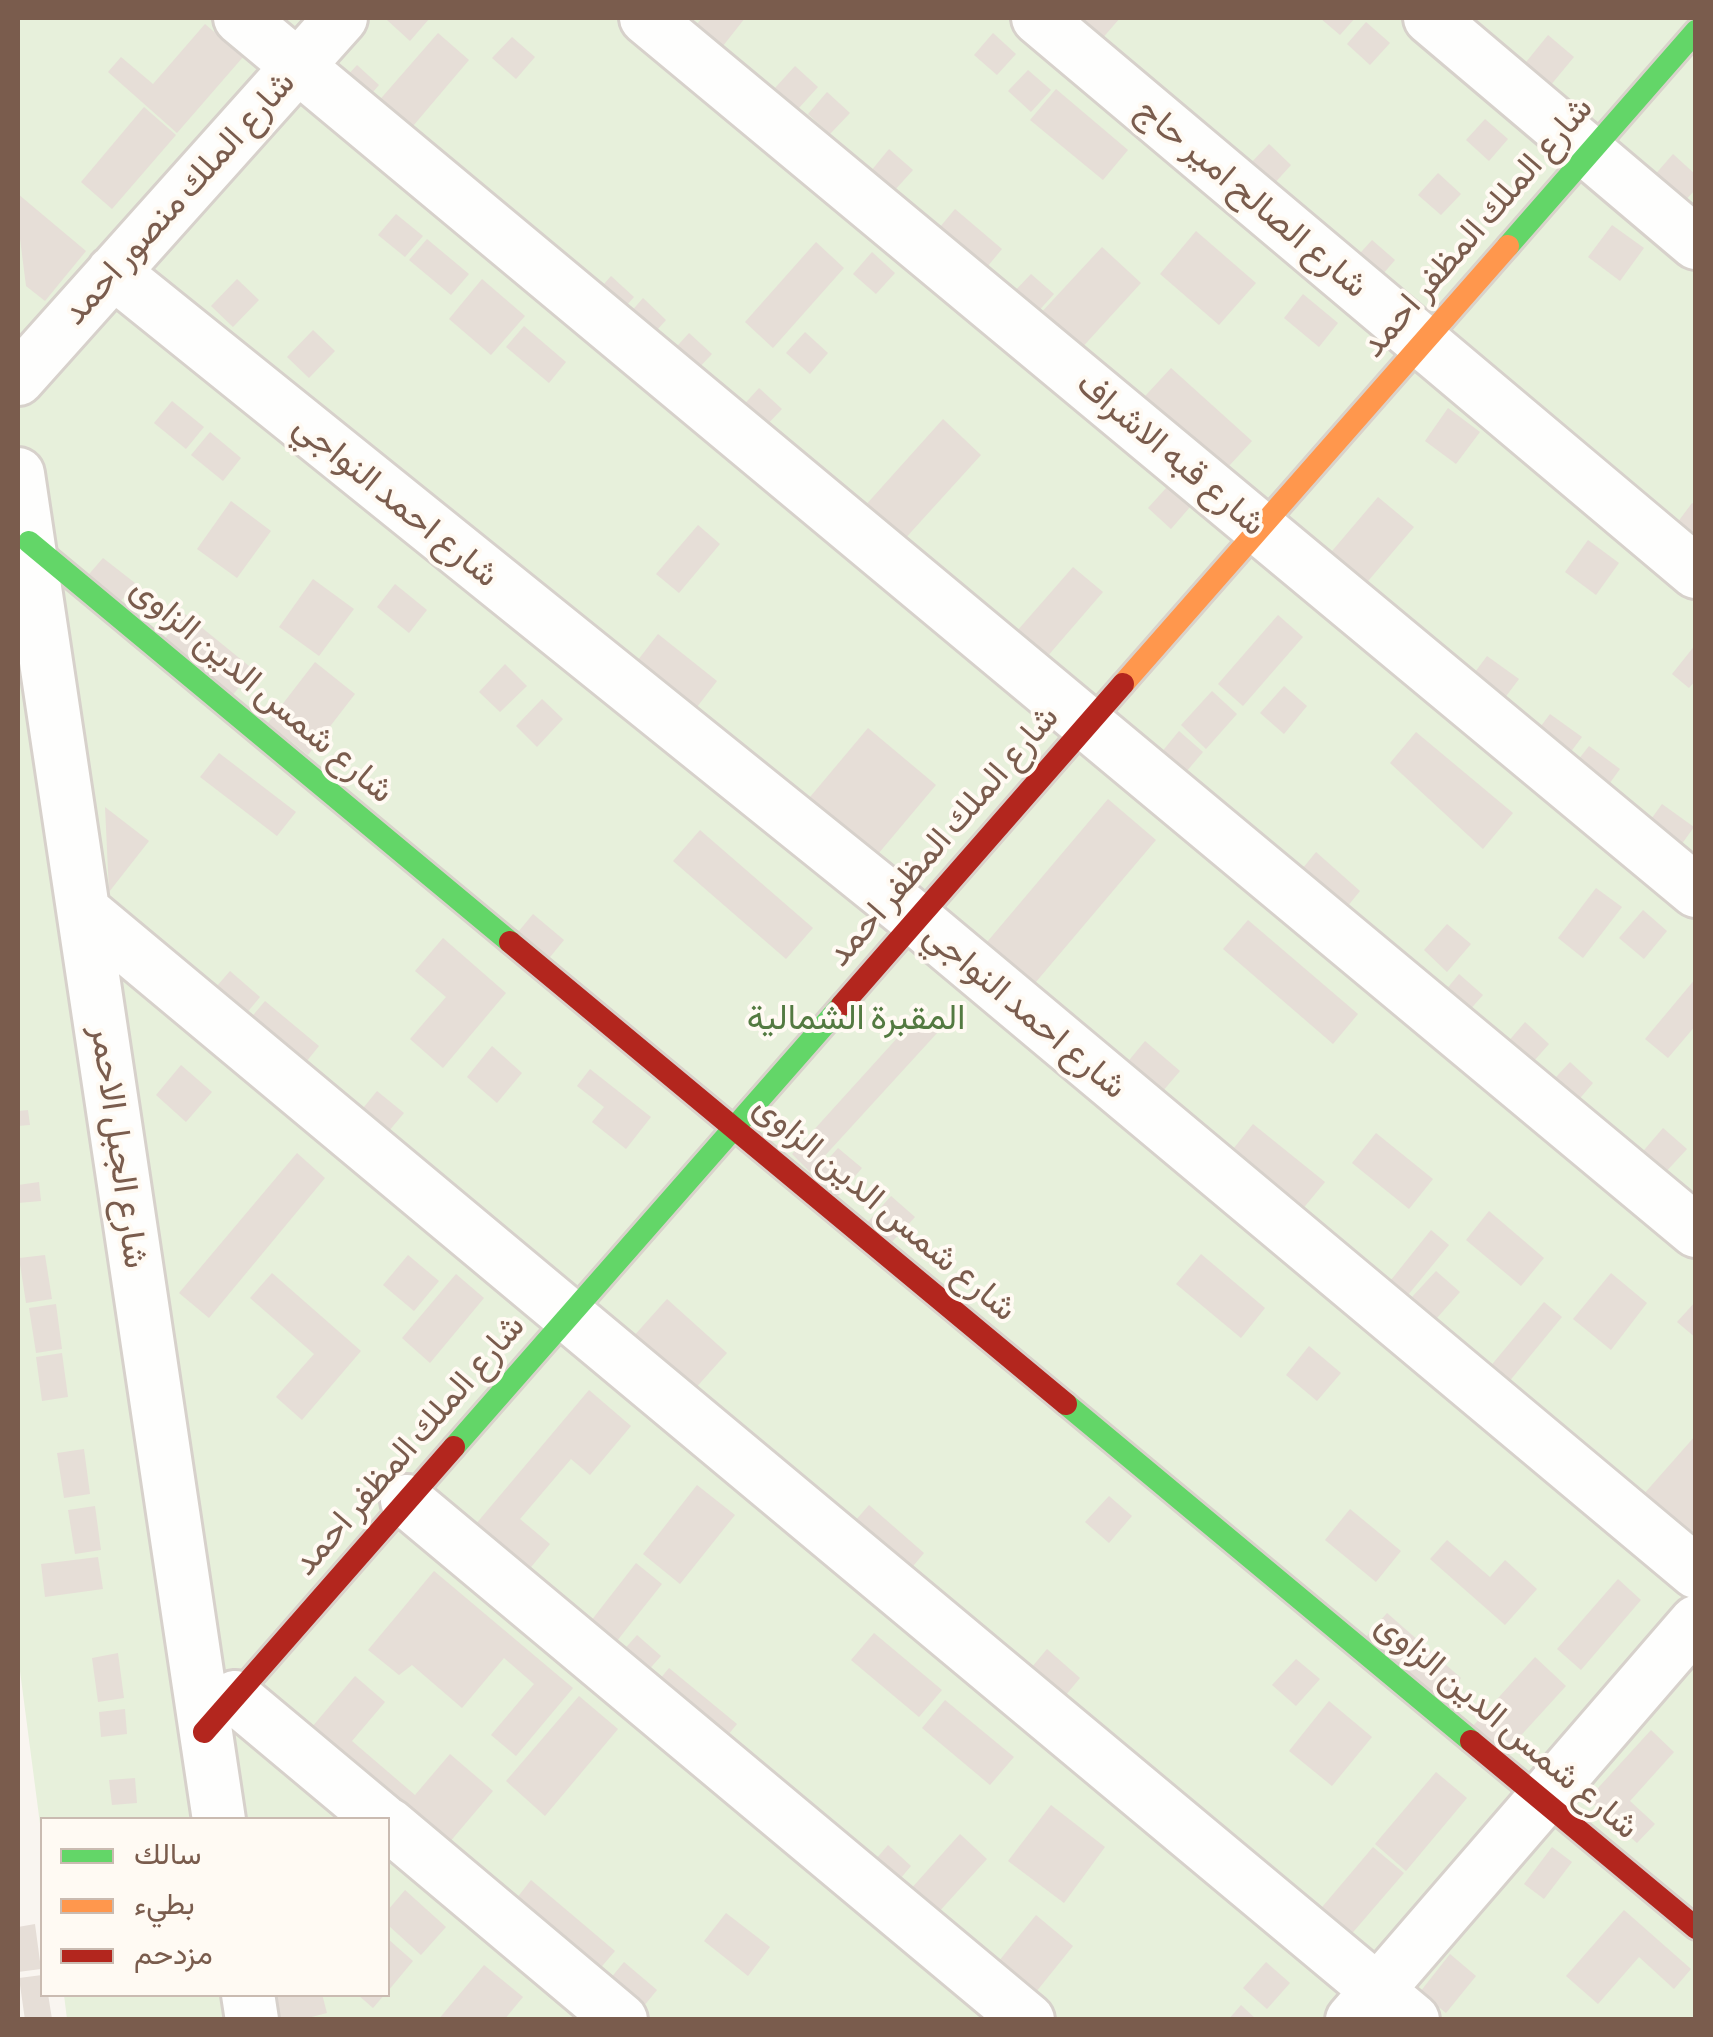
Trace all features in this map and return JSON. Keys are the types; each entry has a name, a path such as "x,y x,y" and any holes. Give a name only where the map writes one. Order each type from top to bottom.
{"street":[{"path":"240,18 1696,1232"},
{"name":"شارع الملك منصور احمد","path":"18,379 341,18"},
{"name":"شارع قبه الاشراف","path":"646,18 1696,891"},
{"name":"شارع الصالح امير حاج","path":"1038,18 1696,572"},
{"path":"1430,18 1696,243"},
{"name":"شارع الملك المظفر احمد","path":"220,1715 1696,31"},
{"name":"شارع احمد النواجي","path":"113,272 916,920 1696,1572"},
{"name":"شارع الجبل الاحمر","path":"18,474 85,912 220,1715 218,1817"},
{"name":"شارع شمس الدين الزاوى","path":"29,542 1696,1928"},
{"path":"85,912 569,1316 1381,2010 1542,1800 1696,1622"},
{"path":"407,1502 1028,2020"},
{"path":"220,1715 377,1817"},
{"path":"390,1826 621,2020"}],"green space":[{"name":"المقبرة الشمالية","path":"18,18 1695,18 1695,2019 67,2019 64,1997 390,1997 390,1817 40,1817 40,1824 18,1656"}],"building":[{"path":"389,18 427,18 429,19 410,41"},
{"path":"702,18 745,18 719,51 692,30"},
{"path":"1077,18 1120,18 1094,48"},
{"path":"1320,18 1355,18 1340,35"},
{"path":"1366,22 1390,43 1370,65 1347,44"},
{"path":"205,24 243,57 177,133 108,72 121,57 153,84"},
{"path":"438,33 469,60 402,139 370,111"},
{"path":"993,33 1016,54 997,75 974,55"},
{"path":"1548,35 1574,57 1540,98 1514,77"},
{"path":"512,37 535,57 516,79 492,58"},
{"path":"357,65 379,85 360,107 337,87"},
{"path":"795,66 818,87 798,109 775,88"},
{"path":"1028,70 1051,90 1031,112 1008,91"},
{"path":"1056,89 1128,150 1103,180 1030,120"},
{"path":"827,92 850,113 830,134 808,114"},
{"path":"144,107 176,135 112,209 81,182"},
{"path":"1485,119 1508,139 1489,161 1466,140"},
{"path":"1269,144 1291,165 1272,186 1249,165"},
{"path":"889,149 913,170 894,191 871,171"},
{"path":"1673,154 1696,175 1696,189 1676,210 1646,185"},
{"path":"1438,173 1461,194 1441,215 1418,195"},
{"path":"18,194 86,251 45,301 26,286"},
{"path":"955,209 1002,249 982,273 935,233"},
{"path":"396,214 423,236 405,257 378,235"},
{"path":"1612,225 1644,248 1620,281 1588,257"},
{"path":"1196,231 1256,283 1219,325 1160,274"},
{"path":"427,239 469,274 451,295 409,260"},
{"path":"1372,240 1395,260 1376,282 1353,261"},
{"path":"816,242 844,268 773,348 745,322"},
{"path":"1102,247 1141,283 1078,352 1039,315"},
{"path":"872,252 895,273 876,294 853,274"},
{"path":"1031,274 1054,294 1034,316 1011,295"},
{"path":"611,276 634,297 615,318 592,298"},
{"path":"237,279 259,300 233,327 211,306"},
{"path":"482,279 525,316 491,355 449,319"},
{"path":"1303,294 1338,323 1319,347 1284,318"},
{"path":"643,298 666,320 647,341 624,320"},
{"path":"524,326 566,362 549,383 506,347"},
{"path":"313,330 335,351 309,378 287,357"},
{"path":"805,332 828,353 810,374 786,353"},
{"path":"689,333 712,354 692,375 670,354"},
{"path":"1171,368 1252,441 1216,480 1135,407"},
{"path":"759,388 782,409 762,430 740,409"},
{"path":"172,401 204,427 186,449 154,423"},
{"path":"1448,408 1480,432 1456,464 1425,441"},
{"path":"943,419 981,455 902,542 864,507"},
{"path":"210,432 241,458 223,481 191,455"},
{"path":"1167,487 1190,507 1171,529 1148,508"},
{"path":"1378,497 1414,527 1363,587 1327,557"},
{"path":"231,501 271,531 237,578 197,549"},
{"path":"1692,503 1696,505 1696,555 1668,535"},
{"path":"698,525 720,544 679,593 656,574"},
{"path":"1588,540 1619,563 1596,595 1565,572"},
{"path":"103,558 135,583 117,606 84,580"},
{"path":"1073,567 1103,592 1040,665 1010,639"},
{"path":"313,579 354,609 319,656 279,627"},
{"path":"395,584 427,610 409,633 377,607"},
{"path":"185,614 254,670 230,698 162,642"},
{"path":"1278,615 1303,637 1243,706 1218,684"},
{"path":"658,634 717,681 697,707 638,660"},
{"path":"1696,644 1696,680 1689,688 1672,674"},
{"path":"1487,656 1519,679 1495,711 1463,688"},
{"path":"315,662 355,694 308,755 268,723"},
{"path":"505,664 527,686 500,712 479,692"},
{"path":"1284,686 1307,706 1284,734 1260,713"},
{"path":"1212,691 1237,714 1206,749 1181,725"},
{"path":"542,699 563,719 537,747 516,726"},
{"path":"1550,714 1582,737 1558,769 1526,746"},
{"path":"868,728 936,785 873,860 805,803"},
{"path":"1179,731 1203,752 1180,779 1156,759"},
{"path":"1416,732 1513,813 1483,849 1390,763"},
{"path":"1589,746 1620,769 1596,802 1564,778"},
{"path":"219,753 296,812 277,836 200,777"},
{"path":"1108,799 1156,840 1030,989 982,948"},
{"path":"1662,804 1694,827 1671,859 1639,836"},
{"path":"105,807 149,841 109,892"},
{"path":"700,830 813,928 786,959 673,861"},
{"path":"1316,852 1360,891 1338,918 1294,879"},
{"path":"1596,888 1622,907 1583,958 1558,938"},
{"path":"1643,910 1667,931 1644,959 1619,938"},
{"path":"533,914 564,940 546,962 514,937"},
{"path":"1248,920 1358,1014 1333,1044 1223,949"},
{"path":"1447,924 1471,944 1447,972 1424,950"},
{"path":"443,938 506,993 443,1068 410,1039 446,997 415,971"},
{"path":"230,971 260,997 235,1027 204,1001"},
{"path":"1459,974 1483,995 1459,1022 1436,1002"},
{"path":"1696,978 1696,1025 1668,1058 1645,1039"},
{"path":"265,1001 319,1046 293,1078 239,1032"},
{"path":"919,1014 938,1032 810,1172 792,1154"},
{"path":"1525,1022 1549,1044 1525,1071 1501,1050"},
{"path":"1145,1041 1180,1071 1156,1099 1121,1070"},
{"path":"492,1046 522,1073 497,1103 467,1077"},
{"path":"1570,1062 1593,1083 1570,1110 1545,1089"},
{"path":"181,1065 212,1092 186,1122 156,1095"},
{"path":"590,1069 651,1117 626,1149 592,1122 604,1107 577,1086"},
{"path":"377,1091 404,1113 378,1144 351,1123"},
{"path":"28,1110 30,1125 18,1126 18,1111"},
{"path":"1253,1124 1325,1182 1301,1211 1230,1153"},
{"path":"1663,1128 1687,1149 1662,1176 1639,1156"},
{"path":"1376,1133 1433,1179 1409,1209 1352,1163"},
{"path":"838,1148 862,1168 838,1196 814,1175"},
{"path":"297,1153 325,1178 209,1318 179,1293"},
{"path":"39,1182 41,1201 18,1203 18,1185"},
{"path":"891,1196 915,1217 890,1244 867,1223"},
{"path":"1489,1211 1544,1258 1521,1286 1466,1240"},
{"path":"1431,1230 1449,1245 1408,1295 1391,1280"},
{"path":"1201,1254 1265,1308 1241,1338 1176,1284"},
{"path":"45,1255 52,1299 26,1303 19,1258"},
{"path":"408,1255 439,1281 414,1311 383,1285"},
{"path":"1436,1271 1460,1292 1436,1319 1412,1297"},
{"path":"272,1273 361,1351 302,1420 276,1397 314,1354 250,1298"},
{"path":"1611,1273 1647,1303 1611,1350 1573,1319"},
{"path":"456,1274 484,1298 430,1363 402,1338"},
{"path":"667,1299 727,1353 684,1401 624,1347"},
{"path":"1696,1301 1696,1338 1677,1322"},
{"path":"1544,1302 1562,1317 1508,1383 1489,1368"},
{"path":"56,1304 62,1349 36,1353 29,1308"},
{"path":"1309,1346 1341,1373 1317,1401 1286,1375"},
{"path":"62,1353 68,1397 42,1401 36,1357"},
{"path":"589,1390 631,1426 590,1475 571,1459 520,1519 550,1544 523,1577 470,1531"},
{"path":"1696,1435 1693,1488 1696,1541 1643,1495"},
{"path":"84,1449 90,1494 64,1498 57,1453"},
{"path":"697,1485 735,1515 680,1584 643,1554"},
{"path":"1109,1496 1132,1516 1109,1543 1085,1522"},
{"path":"869,1505 924,1553 904,1577 848,1529"},
{"path":"95,1506 101,1550 75,1554 68,1510"},
{"path":"1350,1509 1401,1551 1376,1582 1325,1540"},
{"path":"1447,1540 1490,1577 1505,1560 1537,1589 1505,1625 1430,1559"},
{"path":"98,1557 103,1589 45,1597 41,1564"},
{"path":"636,1563 662,1584 609,1651 584,1630"},
{"path":"434,1571 573,1688 516,1756 491,1735 534,1684 504,1658 462,1708 412,1665 399,1675 368,1650"},
{"path":"1618,1579 1641,1600 1581,1670 1557,1649"},
{"path":"1387,1613 1461,1678 1439,1703 1365,1638"},
{"path":"874,1633 942,1690 919,1717 851,1660"},
{"path":"637,1635 661,1656 638,1682 614,1661"},
{"path":"1047,1649 1080,1678 1055,1708 1022,1679"},
{"path":"118,1653 124,1698 98,1702 92,1658"},
{"path":"1535,1657 1566,1686 1504,1754 1473,1726"},
{"path":"1296,1659 1320,1679 1296,1706 1272,1685"},
{"path":"669,1668 737,1724 714,1752 646,1696"},
{"path":"355,1676 385,1702 352,1741 415,1795 450,1754 493,1791 443,1850 307,1733"},
{"path":"579,1696 618,1729 545,1816 506,1781"},
{"path":"945,1700 1014,1757 990,1785 922,1728"},
{"path":"1329,1701 1372,1737 1332,1786 1289,1751"},
{"path":"125,1709 127,1734 101,1737 99,1712"},
{"path":"1651,1730 1674,1752 1630,1801 1655,1824 1637,1843 1588,1799"},
{"path":"1436,1772 1467,1798 1406,1871 1375,1844"},
{"path":"135,1778 137,1803 112,1805 109,1780"},
{"path":"1051,1805 1105,1847 1064,1903 1008,1861"},
{"path":"960,1834 987,1859 927,1925 901,1900"},
{"path":"888,1845 911,1866 888,1893 864,1873"},
{"path":"1373,1847 1404,1873 1342,1945 1312,1919"},
{"path":"1552,1847 1572,1862 1544,1899 1524,1884"},
{"path":"531,1880 615,1951 591,1979 509,1908"},
{"path":"405,1890 446,1927 421,1955 390,1927 390,1908"},
{"path":"1624,1910 1691,1969 1674,1989 1639,1957 1598,2004 1566,1976"},
{"path":"726,1913 770,1947 748,1976 704,1941"},
{"path":"1036,1915 1073,1946 1032,1997 995,1966"},
{"path":"35,1924 40,1969 18,1972 18,1927"},
{"path":"390,1941 413,1961 390,1989"},
{"path":"1450,1954 1476,1976 1446,2013 1420,1992"},
{"path":"624,1962 657,1990 634,2018 601,1990"},
{"path":"1266,1962 1290,1983 1267,2009 1243,1988"},
{"path":"484,1965 523,1997 504,2020 438,2020"},
{"path":"40,1975 40,1997 48,1997 52,2019 25,2020 19,1978"},
{"path":"274,1997 323,1997 327,2013 300,2020 278,2020"},
{"path":"360,1997 382,1997 373,2008"},
{"path":"1241,2005 1257,2020 1228,2020"}],"traffic: fast":[{"path":"1508,246 1696,31"},
{"path":"29,542 510,942"},
{"path":"454,1447 842,1005"},
{"path":"1066,1404 1471,1741"}],"traffic: slow":[{"path":"1123,684 1508,246"}],"traffic: jam":[{"path":"842,1005 1123,684"},
{"path":"510,942 1066,1404"},
{"path":"204,1732 454,1447"},
{"path":"1471,1741 1696,1928"}]}
